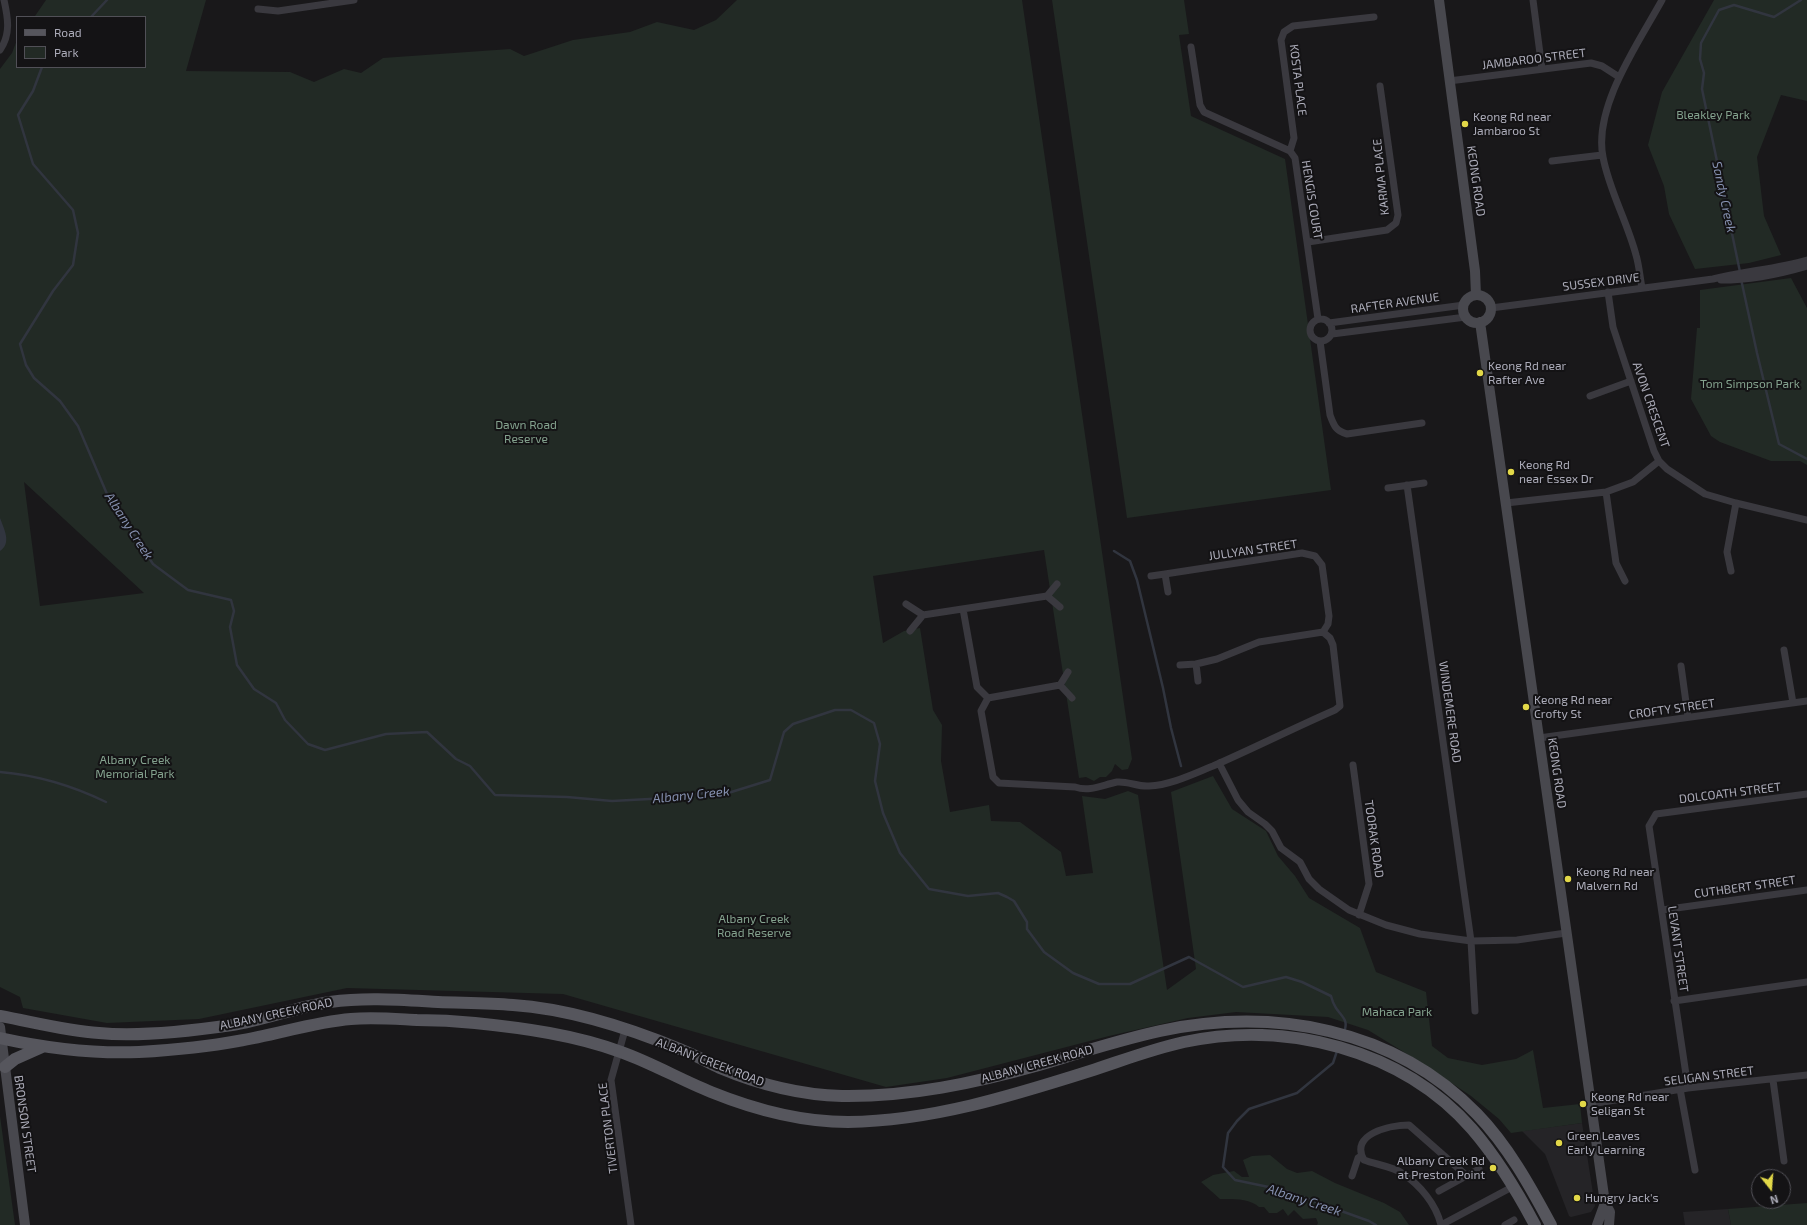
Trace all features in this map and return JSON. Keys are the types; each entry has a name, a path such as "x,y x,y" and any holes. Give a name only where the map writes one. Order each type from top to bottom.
{"main road":[{"name":"ALBANY CREEK ROAD","path":"0,1016 79,1032 136,1034 235,1025 329,1002 393,999 517,1005 558,1012 626,1030 684,1050 721,1068 778,1087 809,1093 838,1096 910,1093 949,1087 1032,1066 1145,1034 1190,1026 1231,1022 1267,1021 1296,1024 1334,1031 1358,1039 1405,1060 1426,1072 1463,1101 1477,1114 1508,1152 1525,1178 1551,1225"},
{"name":"ALBANY CREEK ROAD","path":"0,1035 42,1046 94,1052 159,1051 239,1041 322,1022 370,1018 471,1022 575,1038 620,1051 713,1093 751,1106 782,1114 845,1122 896,1119 961,1109 1038,1088 1174,1044 1216,1036 1280,1035 1332,1045 1355,1052 1387,1065 1422,1086 1455,1112 1471,1128 1514,1186 1535,1225"},
{"path":"5,1067 15,1059 42,1046"},
{"path":"1455,1112 1463,1101"}],"street":[{"path":"0,50 5,44 8,32 4,0"},
{"path":"258,9 278,11 354,0"},
{"name":"KEONG ROAD","path":"1439,0 1475,271 1476,295"},
{"path":"1533,0 1542,69"},
{"path":"1642,288 1636,254 1606,172 1602,154 1604,117 1619,77 1662,0"},
{"name":"KOSTA PLACE","path":"1290,151 1294,138 1281,40 1284,32 1293,26 1374,17"},
{"name":"HENGIS COURT","path":"1191,47 1200,105 1204,112 1290,151 1295,158 1318,319"},
{"name":"JAMBAROO STREET","path":"1449,81 1591,63 1602,66 1619,77"},
{"name":"KARMA PLACE","path":"1308,242 1387,230 1396,223 1398,215 1380,86"},
{"path":"1552,161 1602,154"},
{"name":"SUSSEX DRIVE","path":"1753,274 1807,260"},
{"name":"SUSSEX DRIVE","path":"1491,308 1753,274 1786,272 1807,266"},
{"name":"AVON CRESCENT","path":"1608,292 1613,327 1654,451 1659,461 1667,469 1705,494 1807,520"},
{"path":"1476,295 1484,297 1488,300 1491,308 1487,319 1480,322 1472,322 1466,317 1464,305 1468,298 1476,295"},
{"name":"RAFTER AVENUE","path":"1318,319 1324,319 1329,323 1464,305"},
{"name":"RAFTER AVENUE","path":"1320,341 1327,339 1332,334 1466,317"},
{"path":"1318,319 1312,323 1310,330 1314,339 1320,341 1330,415 1333,426 1339,432 1347,434 1422,423"},
{"name":"KEONG ROAD","path":"1480,322 1566,933 1605,1203 1610,1212 1610,1223"},
{"path":"1329,323 1332,328 1332,334"},
{"path":"1590,396 1631,381"},
{"path":"1506,503 1606,492 1633,482 1659,461"},
{"path":"1388,488 1424,483"},
{"name":"WINDEMERE ROAD","path":"1407,485 1471,941 1475,1011"},
{"path":"1606,492 1616,563 1625,581"},
{"path":"1731,572 1727,552 1736,503"},
{"name":"JULLYAN STREET","path":"1151,576 1309,553 1316,556 1322,565 1329,616 1328,624 1323,632"},
{"path":"1165,574 1168,592"},
{"path":"906,604 923,615 1047,596 1057,584"},
{"path":"1047,596 1060,607"},
{"path":"963,609 977,687 988,698"},
{"path":"910,631 923,615"},
{"path":"988,698 981,711 993,777 998,783 1075,787 1083,789 1092,789 1127,782 1141,786 1150,786 1187,776 1335,710 1340,706 1333,645 1330,638 1323,632 1259,642 1217,659 1196,664 1180,665"},
{"path":"1784,650 1793,703"},
{"path":"1196,664 1198,681"},
{"path":"1680,666 1688,717"},
{"path":"988,698 1060,685 1068,672"},
{"path":"1060,685 1072,698"},
{"name":"CROFTY STREET","path":"1539,738 1807,701"},
{"path":"1219,763 1238,800 1248,812 1272,831 1280,848 1300,862 1309,879 1319,889 1349,910 1359,915 1386,925 1420,934 1471,941 1517,940 1566,933"},
{"name":"TOORAK ROAD","path":"1353,765 1369,884 1359,915"},
{"name":"DOLCOATH STREET","path":"1656,814 1807,794"},
{"name":"LEVANT STREET","path":"1656,814 1649,826 1662,910 1695,1170"},
{"name":"CUTHBERT STREET","path":"1662,910 1807,890"},
{"path":"1674,1001 1807,982"},
{"name":"TIVERTON PLACE","path":"626,1030 611,1080 631,1225"},
{"name":"BRONSON STREET","path":"0,1035 25,1225"},
{"name":"SELIGAN STREET","path":"1591,1104 1684,1089 1807,1075"},
{"path":"1772,1080 1784,1161"},
{"path":"1467,1176 1409,1125 1381,1129 1369,1135 1362,1141 1360,1150 1361,1156 1364,1160 1402,1172 1426,1194 1438,1216 1441,1225 1514,1186"},
{"path":"1352,1176 1358,1158 1361,1156"},
{"path":"1439,1191 1479,1169"},
{"name":"KEONG ROAD","path":"1597,1225 1605,1203"},
{"path":"1505,1225 1514,1220"}],"shaded area":[{"path":"0,518 5,531 6,544 0,551"},
{"path":"1582,1123 1595,1206 1591,1212 1571,1217 1569,1216 1545,1154 1522,1131"},
{"path":"1728,1209 1731,1225 1685,1225 1683,1212"}],"green space":[{"name":"Dawn Road Reserve","path":"46,0 206,0 186,71 290,72 314,82 344,69 361,73 383,58 510,49 524,56 573,40 630,32 657,22 694,30 716,20 737,0 1022,0 1132,759 1128,769 1122,770 1115,764 1112,771 1106,777 1100,777 1094,781 1086,777 1079,778 1044,550 873,576 883,643 904,631 920,628 933,710 942,725 941,761 950,812 989,805 991,821 1020,822 1061,852 1066,876 1093,873 1082,796 1105,799 1128,791 1138,795 1167,990 1196,969 1171,792 1213,776 1232,809 1266,831 1278,856 1295,876 1309,898 1360,928 1376,972 1426,992 1432,1046 1448,1058 1482,1065 1516,1059 1533,1050 1543,1108 1580,1104 1582,1123 1511,1133 1499,1119 1471,1096 1420,1062 1368,1030 1328,1017 1236,1012 1188,1018 1109,1036 947,1078 886,1087 563,994 347,988 199,1019 107,1023 23,1008 20,997 0,987 0,69 12,53 16,43 16,68 146,68 146,16 35,16","holes":["24,482 144,593 40,606"]},
{"path":"1052,0 1184,0 1189,34 1179,35 1191,116 1285,159 1331,490 1127,518"},
{"name":"Bleakley Park","path":"1714,0 1807,0 1807,101 1781,95 1757,157 1764,216 1781,255 1749,263 1695,269 1669,214 1664,186 1648,145 1662,92"},
{"name":"Tom Simpson Park","path":"1791,278 1807,308 1807,465 1800,461 1771,461 1720,442 1711,436 1691,399 1697,328 1700,328 1700,290"},
{"path":"0,1116 15,1225 0,1225"},
{"path":"1270,1155 1287,1169 1297,1173 1312,1171 1335,1183 1384,1203 1400,1212 1409,1225 1317,1225 1318,1223 1316,1218 1303,1219 1294,1210 1288,1216 1283,1209 1277,1213 1269,1213 1264,1207 1259,1207 1250,1202 1235,1199 1220,1199 1201,1182 1213,1175 1234,1171 1242,1177 1249,1177 1243,1160 1252,1156"},
{"path":"1807,1203 1807,1225 1731,1225 1728,1209 1751,1207 1751,1209 1791,1209 1791,1204"}],"waterway":[{"name":"Albany Creek","path":"92,16 107,0"},
{"name":"Sandy Creek","path":"1740,272 1702,89 1704,73 1700,59 1701,43 1719,10 1734,5 1774,17 1801,0"},
{"name":"Albany Creek","path":"42,68 33,91 18,115 33,164 73,210 78,233 73,265 53,291 20,344 26,365 34,378 60,401 78,426 107,494 153,564 188,590 231,600 234,611 230,627 237,665 254,689 276,703 285,720 308,744 325,750 386,734 427,732 456,759 470,766 495,795 567,797 612,801 668,798 702,793 725,794 770,780 784,732 793,724 835,710 851,710 874,723 880,744 875,781 883,813 900,853 929,889 968,896 998,893 1007,897 1014,901 1027,922 1027,929 1044,952 1073,973 1099,984 1130,984 1189,957 1243,987 1286,977 1302,982 1331,996 1335,1007 1346,1024 1344,1032"},
{"name":"Sandy Creek","path":"1741,279 1779,444 1807,459"},
{"path":"1114,551 1130,561 1137,580 1181,766"},
{"path":"0,772 14,773 54,782 81,791 106,802"},
{"name":"Albany Creek","path":"1337,1051 1333,1063 1297,1093 1249,1109 1237,1121 1228,1133 1223,1167 1235,1180 1283,1190 1369,1221 1376,1225"}],"place":[{"name":"Keong Rd near Jambaroo St","path":"1465,124"},
{"name":"Keong Rd near Rafter Ave","path":"1480,373"},
{"name":"Keong Rd near Essex Dr","path":"1511,472"},
{"name":"Keong Rd near Crofty St","path":"1526,707"},
{"name":"Keong Rd near Malvern Rd","path":"1568,879"},
{"name":"Keong Rd near Seligan St","path":"1583,1104"},
{"name":"Green Leaves Early Learning","path":"1559,1143"},
{"name":"Albany Creek Rd at Preston Point","path":"1493,1168"},
{"name":"Hungry Jack's","path":"1577,1198"}],"park label":[{"name":"Albany Creek Memorial Park","path":"135,767"},
{"name":"Albany Creek Road Reserve","path":"754,926"},
{"name":"Mahaca Park","path":"1397,1012"}]}
